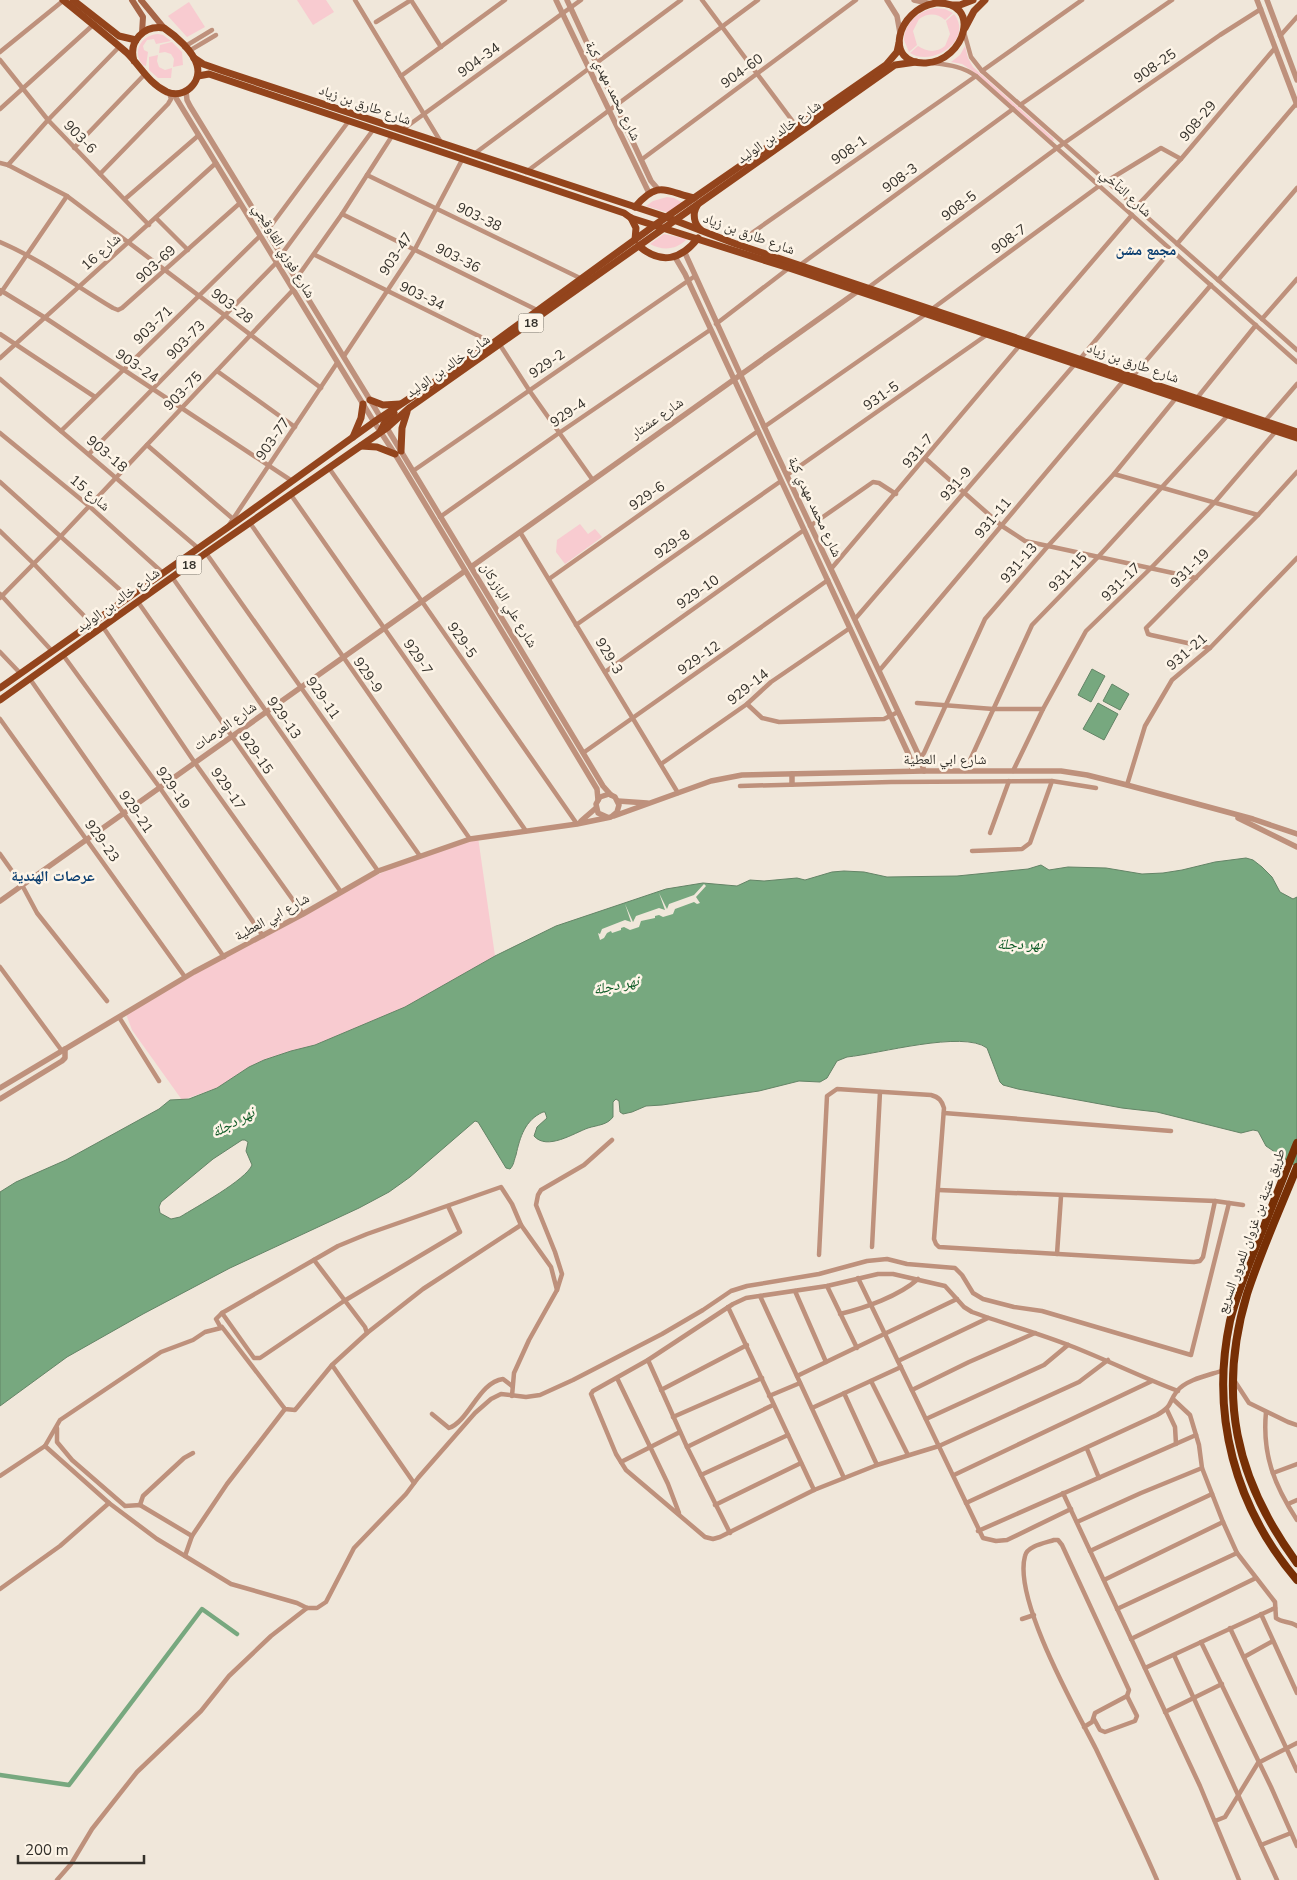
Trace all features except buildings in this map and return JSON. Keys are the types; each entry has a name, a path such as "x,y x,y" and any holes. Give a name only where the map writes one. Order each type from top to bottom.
{"highway":[{"name":"طريق عتبة بن غزوان للمرور السريع","path":"1297,1143 1239,1291 1231,1319 1224,1370 1227,1429 1231,1455 1238,1477 1256,1520 1297,1580"},
{"name":"طريق عتبة بن غزوان للمرور السريع","path":"1297,1167 1248,1294 1240,1321 1233,1379 1237,1428 1248,1477 1266,1517 1297,1562"}],"main road":[{"path":"64,0 119,47 156,85 171,93 186,91 194,85 198,76 198,68 194,58 164,28 141,0"},
{"path":"73,0 119,36 136,40"},
{"path":"132,0 143,17 142,33"},
{"path":"952,6 972,0"},
{"path":"964,30 964,20 961,13 952,6 933,2 913,13 905,22 900,33 899,43 906,56 916,62 928,63 940,60 951,53 959,44 974,11 985,0"},
{"path":"134,61 132,50 136,40 142,33 154,28 164,28"},
{"name":"شارع خالد بن الوليد","path":"697,201 797,127 886,66 897,52 899,43"},
{"name":"شارع طارق بن زياد","path":"194,58 203,64 222,71 635,207 698,238 858,291 929,311 1078,361 1133,376 1297,432"},
{"name":"شارع خالد بن الوليد","path":"407,405 500,345 665,222 895,65 916,62"},
{"name":"شارع طارق بن زياد","path":"198,76 209,74 624,214 631,218 665,222 693,230 701,230 736,244 869,288 988,334 1023,343"},
{"path":"635,207 649,193 658,189 697,201 694,218 697,227 701,230"},
{"path":"624,214 665,222"},
{"path":"631,218 636,228 637,243 655,256 664,258 685,253 698,238"},
{"name":"شارع خالد بن الوليد","path":"407,405 537,310 637,243"},
{"name":"شارع طارق بن زياد","path":"1078,361 1124,380 1297,438"},
{"path":"370,400 390,406 407,405"},
{"path":"352,438 361,418 363,404"},
{"path":"377,428 382,422 385,423 407,405"},
{"path":"358,447 377,447 398,452 407,405"},
{"name":"شارع خالد بن الوليد","path":"0,688 352,438 385,423"},
{"name":"شارع خالد بن الوليد","path":"0,700 206,552 292,495 358,447 377,428"}],"street":[{"path":"0,52 64,0"},
{"path":"354,0 425,113 442,144"},
{"path":"376,22 411,0 441,47"},
{"path":"401,76 505,0"},
{"name":"شارع محمد مهدي كبة","path":"556,0 649,193"},
{"name":"شارع محمد مهدي كبة","path":"567,0 651,181 658,189"},
{"name":"904-34","path":"401,131 581,0"},
{"path":"474,154 681,0"},
{"path":"702,0 797,127"},
{"path":"526,172 758,0"},
{"name":"904-60","path":"641,160 856,0"},
{"path":"887,0 897,16 900,33"},
{"path":"914,0 933,2"},
{"path":"982,70 1082,0"},
{"path":"1020,105 1172,0"},
{"path":"1177,244 1297,104 1257,0"},
{"path":"1260,8 1268,2 1297,80"},
{"name":"908-25","path":"1064,143 1260,8"},
{"path":"1280,36 1297,17"},
{"path":"0,109 93,25"},
{"path":"186,49 212,30"},
{"name":"شارع التآخي","path":"964,30 972,57 982,70 1297,350"},
{"path":"186,49 216,35"},
{"path":"8,165 48,120 119,47"},
{"name":"908-29","path":"1136,207 1181,159 1275,48"},
{"name":"903-6","path":"0,60 48,120 149,225"},
{"name":"شارع التآخي","path":"928,63 959,67 976,76 1297,362"},
{"path":"74,148 144,74"},
{"name":"908-1","path":"736,244 976,76"},
{"name":"شارع فوزي القاوقجي","path":"186,91 190,106 385,423"},
{"path":"100,174 168,104 171,99 171,93"},
{"name":"شارع فوزي القاوقجي","path":"171,93 199,135 377,428"},
{"name":"908-3","path":"800,265 1013,110"},
{"path":"267,231 348,122"},
{"path":"281,254 373,130"},
{"path":"125,199 199,135"},
{"path":"296,279 315,255 392,136"},
{"name":"908-5","path":"869,288 1064,143"},
{"path":"1107,181 1161,148 1181,159"},
{"name":"903-47","path":"344,356 414,249 462,160"},
{"name":"903-28","path":"0,163 8,165 67,196 321,388"},
{"name":"شارع 16","path":"0,358 216,163"},
{"name":"903-38","path":"367,175 582,279"},
{"name":"908-7","path":"764,427 929,311 1100,186"},
{"path":"1218,280 1297,188"},
{"path":"1,292 67,196"},
{"name":"903-69","path":"79,287 118,310 167,270 240,203"},
{"name":"903-36","path":"342,214 537,310"},
{"name":"931-7","path":"831,570 1132,216"},
{"path":"156,218 188,250"},
{"name":"903-71","path":"61,431 260,236"},
{"path":"0,242 26,253 79,287"},
{"name":"931-9","path":"855,618 1078,361 1171,250"},
{"name":"شارع محمد مهدي كبة","path":"685,253 810,526 880,671 920,758 924,771"},
{"name":"903-34","path":"315,255 492,343"},
{"name":"شارع محمد مهدي كبة","path":"674,257 688,281 828,580 911,761 912,771"},
{"path":"1191,268 1197,261"},
{"name":"903-73","path":"89,454 277,262"},
{"path":"716,324 789,268"},
{"name":"929-2","path":"413,471 695,276"},
{"path":"1262,319 1297,279"},
{"path":"1133,376 1211,285"},
{"name":"903-75","path":"1,596 61,536 293,290"},
{"name":"شارع عشتار","path":"471,567 858,291"},
{"name":"903-24","path":"1,292 44,317 292,481"},
{"path":"706,321 713,317"},
{"path":"1197,398 1256,325"},
{"name":"929-4","path":"440,517 710,330"},
{"path":"0,334 95,397"},
{"name":"931-5","path":"787,475 988,334"},
{"path":"500,345 592,480"},
{"name":"903-77","path":"227,528 337,363"},
{"path":"217,371 295,427"},
{"name":"903-18","path":"0,379 198,548"},
{"name":"931-11","path":"880,671 1124,380"},
{"path":"1265,422 1297,384"},
{"name":"931-13","path":"920,758 946,706 985,619 1114,474 1176,398"},
{"name":"931-15","path":"965,771 1032,625 1099,556 1228,415"},
{"name":"شارع علي البازركان","path":"385,423 398,452 464,571 597,789 598,800"},
{"name":"شارع علي البازركان","path":"377,428 413,471 603,786 611,795"},
{"name":"929-6","path":"549,579 758,431"},
{"name":"931-17","path":"1013,771 1043,709 1086,631 1215,502 1276,431"},
{"name":"شارع 15","path":"0,433 89,506 163,573"},
{"path":"147,445 232,518"},
{"path":"766,449 773,446"},
{"path":"926,459 1002,526 1025,541 1196,578"},
{"name":"929-5","path":"329,468 577,824"},
{"name":"931-19","path":"1210,648 1151,635 1146,631 1148,625 1258,515 1297,472"},
{"path":"1114,474 1258,515"},
{"name":"929-8","path":"576,625 781,481"},
{"path":"0,482 128,597"},
{"path":"810,526 872,482 879,482 896,494"},
{"name":"929-7","path":"292,495 526,831"},
{"name":"929-9","path":"250,523 470,839"},
{"name":"929-10","path":"605,672 804,530"},
{"path":"0,531 91,623"},
{"name":"929-3","path":"520,532 678,793"},
{"name":"929-11","path":"206,552 420,856"},
{"name":"931-21","path":"1127,785 1144,726 1172,680 1210,648 1297,558"},
{"name":"شارع العرصات","path":"0,901 464,571"},
{"name":"929-13","path":"172,577 378,871"},
{"name":"929-12","path":"583,753 828,580"},
{"path":"834,595 842,593"},
{"path":"1,596 52,651"},
{"name":"929-15","path":"138,602 341,892"},
{"name":"929-17","path":"103,627 195,763 303,914"},
{"name":"929-14","path":"661,764 747,704 771,682 850,628"},
{"path":"0,652 20,673"},
{"name":"929-19","path":"63,655 160,788 263,936"},
{"name":"929-21","path":"30,679 224,957"},
{"path":"917,703 993,709 1043,709"},
{"path":"747,704 762,718 779,722 884,719 898,712"},
{"name":"929-23","path":"0,718 185,977"},
{"path":"911,761 920,758"},
{"name":"شارع ابي العطية","path":"0,1088 185,977 263,936 378,871 470,839 577,824 610,817 654,803 711,781 742,775 912,771 1061,771 1127,785 1253,819 1297,834"},
{"path":"792,774 792,784"},
{"path":"990,833 1009,781"},
{"path":"740,786 1052,781 1096,788"},
{"path":"972,851 1022,849 1027,847 1052,781"},
{"path":"577,824 596,808 598,800 604,795 611,795 618,801 618,810 610,817 600,815 596,808"},
{"name":"شارع ابي العطية","path":"618,801 654,803"},
{"name":"شارع ابي العطية","path":"1234,815 1297,846"},
{"path":"0,854 22,885 37,913 107,1001"},
{"path":"0,967 64,1050 62,1061 0,1099"},
{"path":"119,1017 159,1081"},
{"path":"819,1256 827,1096 837,1089 937,1097 942,1102 944,1113 934,1239 939,1247 1194,1262 1200,1261 1203,1257 1215,1201"},
{"path":"872,1247 880,1092"},
{"path":"944,1113 1171,1131"},
{"path":"512,1396 514,1373 557,1290 562,1274 536,1205 538,1195 541,1190 584,1165 612,1140"},
{"path":"521,1225 423,1289 367,1333 332,1365 294,1410 285,1409 216,1319 222,1313 338,1246 501,1187 512,1204 521,1225 551,1267 557,1290"},
{"path":"938,1190 1215,1201 1243,1205"},
{"path":"1057,1254 1061,1196"},
{"path":"45,1446 109,1503 157,1539 231,1584 297,1602 307,1608 317,1608 326,1602 354,1548 406,1494 475,1413 491,1399 501,1394 533,1397 573,1380 662,1334 739,1288 819,1274 867,1261 888,1259 907,1264 955,1268 973,1293 983,1299 1014,1307 1042,1311 1191,1355 1229,1203"},
{"path":"222,1313 254,1358 260,1358 344,1301 460,1232 448,1206"},
{"path":"314,1260 365,1327 367,1333"},
{"path":"1108,1360 1079,1382 939,1446 878,1465 814,1490 730,1533 713,1539 705,1537 626,1470 591,1394 593,1390 648,1360 746,1298 827,1286 878,1274 893,1274 945,1286 972,1312 1108,1360 1178,1391"},
{"path":"858,1278 983,1538 1007,1540 1071,1509"},
{"path":"840,1314 871,1305 907,1287 918,1279"},
{"path":"827,1286 857,1348"},
{"path":"795,1291 826,1362"},
{"path":"760,1296 844,1478"},
{"path":"797,1376 957,1299"},
{"path":"728,1308 814,1490"},
{"path":"898,1362 988,1318"},
{"path":"0,1476 45,1446 60,1420 161,1352 193,1340 208,1331 222,1327"},
{"path":"912,1390 1035,1333"},
{"path":"661,1390 747,1345"},
{"path":"926,1419 1044,1365 1068,1345"},
{"path":"648,1360 672,1417 730,1533"},
{"path":"332,1365 414,1483"},
{"path":"812,1408 901,1367"},
{"path":"966,1503 1087,1449 1166,1410 1178,1391 1198,1378 1224,1370"},
{"path":"617,1378 668,1484 680,1515"},
{"path":"672,1417 762,1378"},
{"path":"432,1414 449,1428 456,1426 493,1382 503,1379 512,1386"},
{"path":"1233,1379 1249,1403 1297,1425"},
{"path":"871,1381 908,1455"},
{"path":"954,1475 1152,1381"},
{"path":"770,1396 800,1383"},
{"path":"844,1393 878,1465"},
{"path":"1174,1400 1190,1415 1202,1468 1237,1554 1275,1602 1276,1618 1289,1621 1297,1626"},
{"path":"687,1447 773,1405"},
{"path":"186,1556 192,1536 227,1484 285,1409"},
{"path":"1166,1410 1175,1427 1176,1444"},
{"path":"1266,1412 1265,1445 1273,1473 1297,1520"},
{"path":"56,1427 57,1442 72,1460 125,1506 140,1506 192,1536"},
{"path":"621,1462 680,1432"},
{"path":"700,1475 788,1435"},
{"path":"978,1531 1196,1435"},
{"path":"1087,1449 1099,1478"},
{"path":"140,1506 143,1496 184,1458 193,1453"},
{"path":"715,1505 801,1462"},
{"path":"1273,1473 1297,1464"},
{"path":"1077,1522 1140,1493 1202,1468"},
{"path":"1063,1493 1215,1821 1239,1880"},
{"path":"1090,1551 1212,1494"},
{"path":"1288,1504 1297,1500"},
{"path":"0,1589 60,1546 109,1503"},
{"path":"1104,1580 1223,1522"},
{"path":"1084,1727 1092,1722 1095,1713 1127,1696 1129,1690 1062,1545 1058,1540 1054,1540 1032,1548 1025,1555 1024,1582 1052,1663 1133,1826 1156,1880"},
{"path":"1117,1609 1237,1554"},
{"path":"1131,1639 1256,1578"},
{"path":"57,1880 71,1864 92,1830 137,1772 196,1716 229,1676 271,1636 307,1608"},
{"path":"1145,1668 1275,1608"},
{"path":"1261,1614 1297,1692"},
{"path":"1022,1619 1034,1615"},
{"path":"1230,1628 1297,1771"},
{"path":"1244,1657 1273,1641"},
{"path":"1201,1642 1271,1787 1297,1846"},
{"path":"1174,1655 1277,1880"},
{"path":"1165,1712 1222,1684"},
{"path":"1089,1736 1100,1730 1109,1732 1135,1721 1137,1716 1127,1696"},
{"path":"1094,1719 1100,1730"},
{"path":"1215,1821 1225,1817 1258,1763 1297,1743"},
{"path":"1261,1845 1291,1833"}],"shaded area":[{"path":"297,0 326,0 334,12 313,25"},
{"path":"189,2 205,27 187,37 168,16"},
{"path":"935,8 945,9 953,13 945,20 939,16 932,15 919,19 913,31 917,45 909,52 904,40 907,28 918,15"},
{"path":"954,14 959,23 959,33 955,41 948,48 939,54 929,57 919,57 910,53 918,46 932,51 945,46 950,34 946,21"},
{"path":"158,34 171,41 156,44 154,39 147,40 143,46 144,50 148,52 146,66 143,65 138,49 147,37"},
{"path":"172,42 182,52 183,65 173,67 174,59 171,54 159,53 160,45"},
{"path":"965,46 973,67 1053,138 1054,141 971,70 962,64 951,62 960,55"},
{"path":"158,55 159,67 165,70 172,68 171,78 158,78 149,70 149,57"},
{"path":"667,197 674,198 683,203 669,213 646,206 653,201"},
{"path":"664,234 687,239 683,243 669,248 660,248 650,244"},
{"path":"580,524 588,534 595,529 602,537 565,564 556,552 557,540"},
{"path":"478,837 495,956 405,1007 315,1045 264,1060 249,1067 217,1088 182,1100 132,1030 126,1014 194,972 341,892 413,858"}],"water":[{"path":"1092,669 1105,676 1091,702 1078,695"},
{"path":"1112,684 1129,694 1120,710 1103,701"},
{"path":"1098,703 1118,714 1104,740 1083,729"},
{"name":"نهر دجلة","path":"1246,858 1253,860 1272,877 1280,892 1293,899 1297,897 1297,1167 1266,1146 1258,1131 1253,1130 1241,1133 1157,1112 1122,1108 1003,1085 1000,1082 987,1048 975,1043 959,1041 940,1042 847,1057 837,1061 827,1078 820,1082 799,1081 759,1091 646,1106 623,1114 620,1112 619,1101 616,1099 613,1102 613,1117 608,1122 588,1128 561,1140 546,1142 534,1136 537,1127 547,1118 545,1112 543,1112 537,1115 524,1130 510,1169 506,1168 478,1122 475,1121 410,1177 389,1192 230,1268 143,1314 67,1357 0,1406 0,1192 16,1182 66,1160 159,1109 170,1100 189,1099 217,1088 249,1067 264,1060 315,1045 405,1007 495,956 556,926 666,889 703,883 737,886 750,880 764,881 797,878 805,880 832,872 844,871 864,872 887,877 957,876 1028,869 1041,865 1049,870 1068,867 1106,868 1142,874 1182,870 1215,862","holes":["242,1140 248,1142 246,1151 252,1165 240,1178 220,1193 180,1217 171,1219 160,1213 159,1207 161,1202 213,1159"]}],"pier":[{"path":"704,884 706,886 696,897 700,903 694,902 675,909 673,914 663,917 659,915 655,916 655,918 641,921 639,927 630,930 624,927 612,933 611,931 600,940 598,933 600,934 602,929 625,920 631,922 625,904 633,922 636,916 659,908 665,910 659,893 667,909 669,904 694,895"}],"waterway":[{"path":"0,1775 69,1785 202,1609 237,1634"}],"district":[{"name":"مجمع مشن","path":"1146,250"},
{"name":"عرصات الهندية","path":"53,876"}]}
